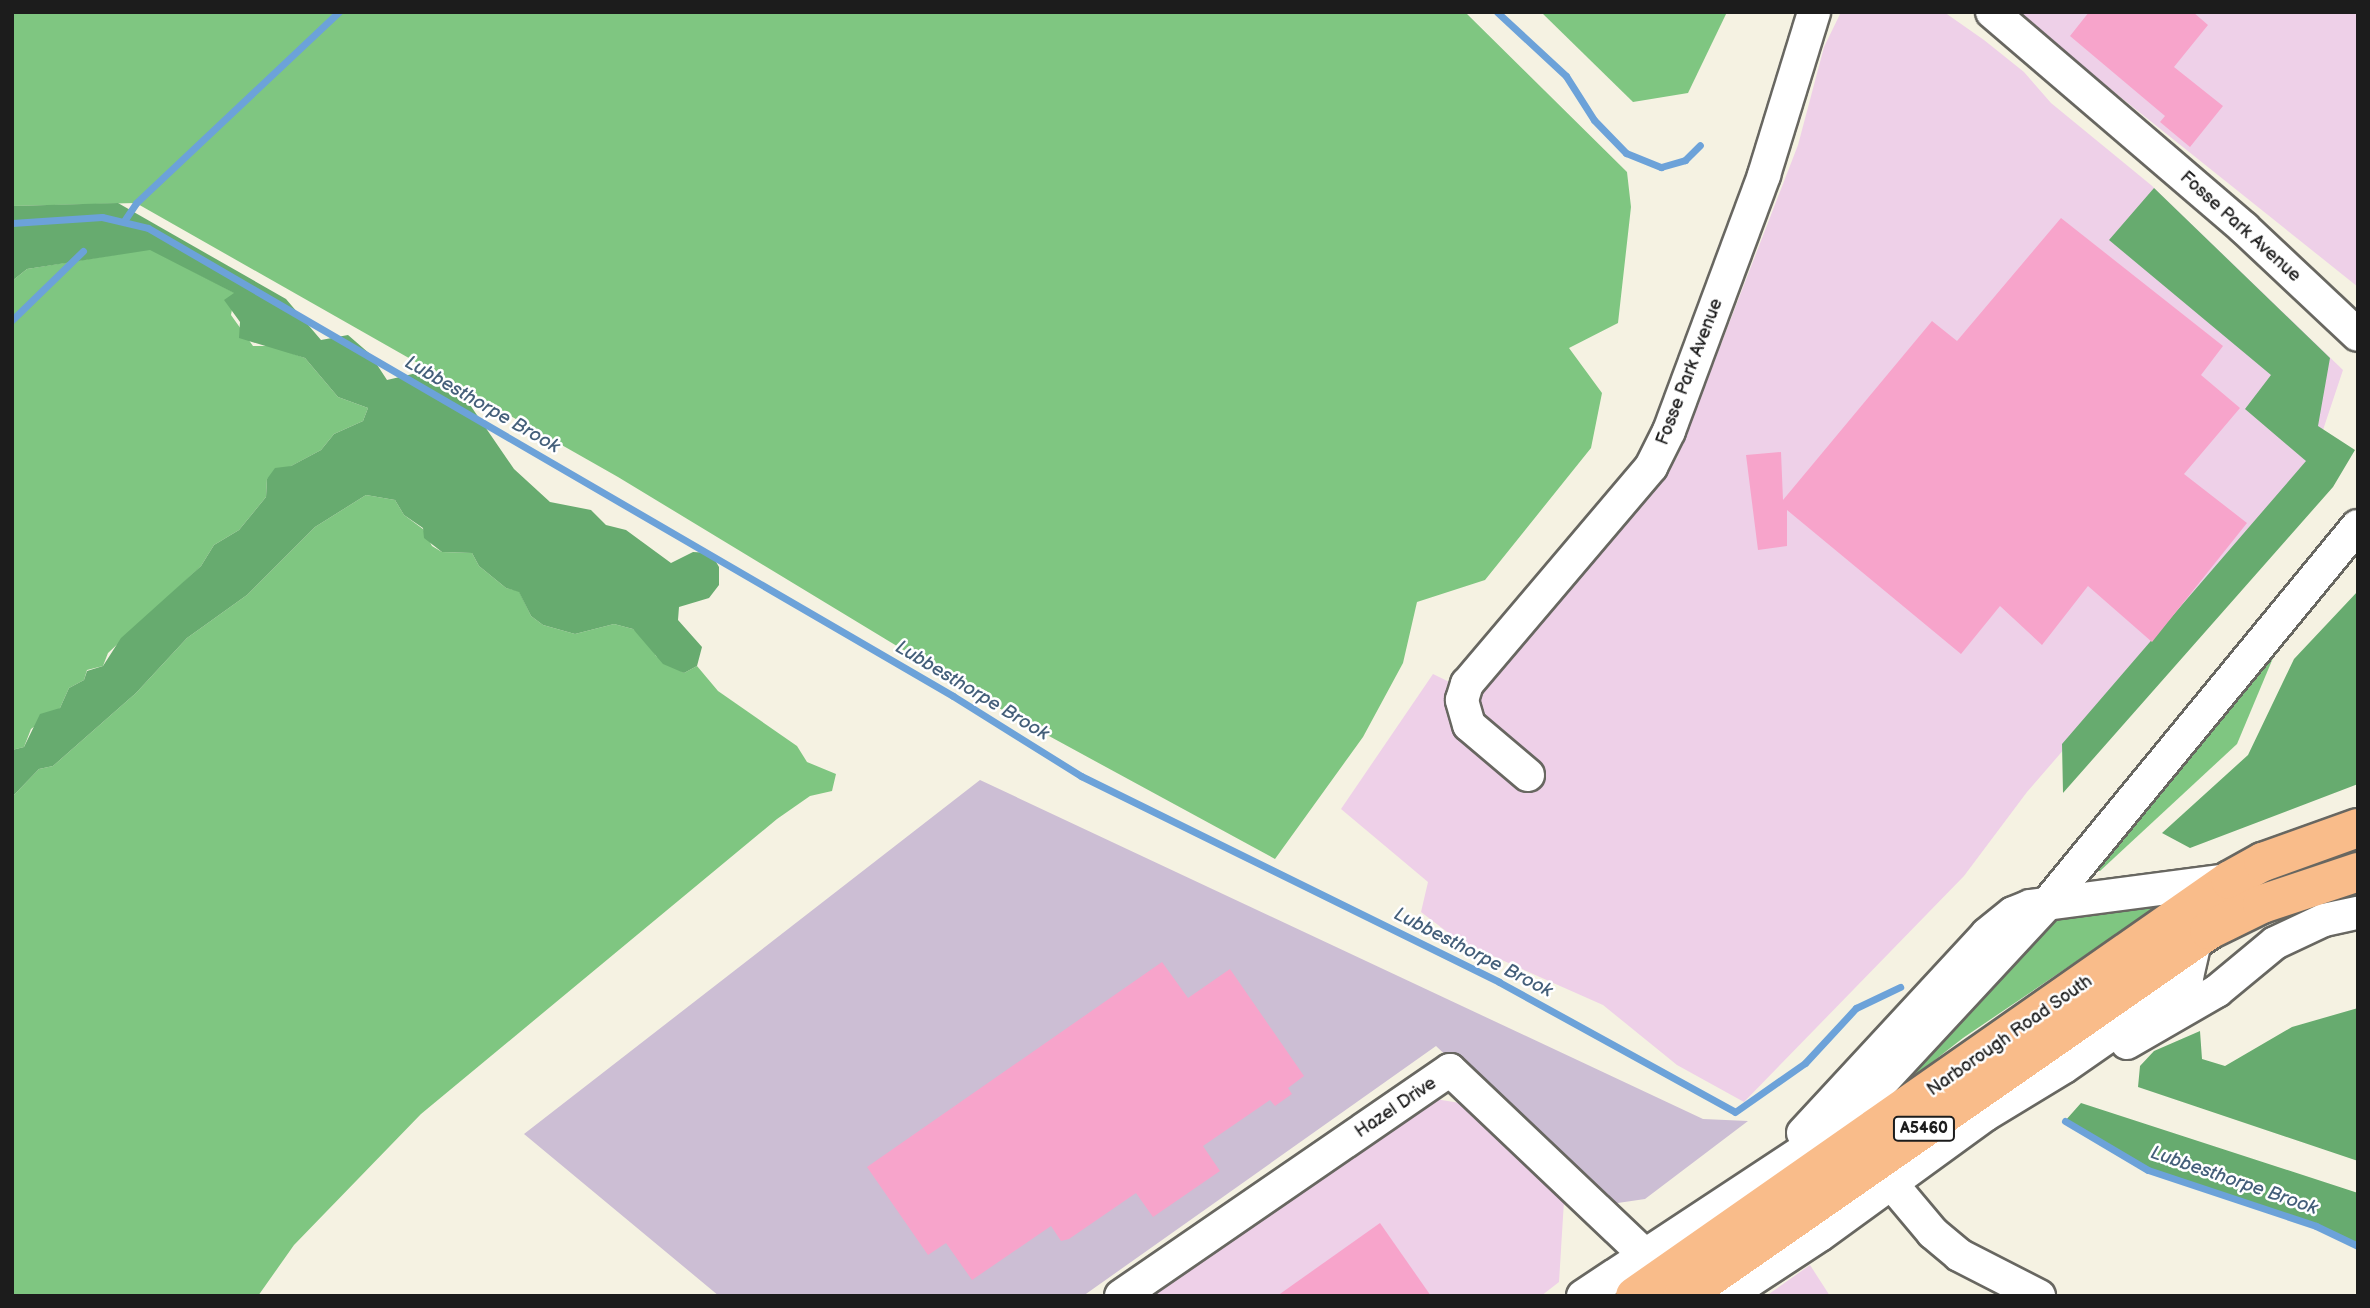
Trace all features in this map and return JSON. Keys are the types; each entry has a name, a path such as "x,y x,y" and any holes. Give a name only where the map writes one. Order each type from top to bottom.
{"main road":[{"name":"Narborough Road South","path":"1635,1296 2221,887 2263,862 2358,828"},
{"name":"Narborough Road South","path":"1683,1296 2197,939 2262,904 2358,872"}],"street":[{"name":"Fosse Park Avenue","path":"1528,775 1469,725 1462,700 1467,684 1651,467 1669,431 1764,175 1814,12"},
{"name":"Fosse Park Avenue","path":"1992,12 2244,228 2358,335"},
{"path":"1583,1296 1643,1253 1769,1170 1806,1149 1854,1112 2047,904 2358,526"},
{"path":"1727,1296 1985,1115 2064,1067 2171,993 2187,977 2197,939 2221,887"},
{"name":"Narborough Road South","path":"2047,904 2221,887"},
{"path":"2064,1067 2128,1043 2200,1003 2275,943 2324,920 2358,913"},
{"name":"Hazel Drive","path":"1121,1296 1450,1070 1643,1253"},
{"path":"1891,1183 1933,1233 2002,1289 2039,1296"}],"shaded area":[{"path":"1841,12 1944,12 1984,40 2024,72 2051,103 2151,185 2343,370 2312,463 2027,792 1964,876 1744,1102 1677,1065 1603,1005 1459,941 1421,912 1428,882 1341,809 1433,674 1478,696 1677,458 1798,145 1824,47"},
{"path":"2014,12 2358,12 2358,287"},
{"path":"980,780 1703,1119 1748,1121 1645,1199 1604,1205 1436,1046 1083,1296 719,1296 524,1134"},
{"path":"1429,1098 1460,1103 1564,1201 1559,1282 1541,1296 1151,1296"},
{"path":"1810,1265 1830,1296 1766,1296"}],"green space":[{"path":"12,12 1465,12 1627,172 1631,207 1618,323 1569,348 1602,393 1591,448 1485,580 1417,602 1403,663 1363,737 1275,859 1014,717 618,477 136,203 12,206"},
{"path":"1541,12 1727,12 1688,93 1633,102"},
{"path":"2154,188 2330,358 2318,426 2355,450 2333,487 2063,793 2062,744 2306,461 2245,409 2271,375 2109,240"},
{"path":"118,203 286,299 321,340 348,335 370,354 387,380 421,372 455,383 514,469 550,502 591,510 606,525 626,530 671,563 693,552 711,553 719,567 719,585 709,598 679,607 678,620 702,647 697,666 684,673 663,664 633,629 614,624 575,634 543,625 531,616 519,592 506,588 479,566 472,553 442,552 424,538 423,528 404,515 395,500 366,495 315,527 247,595 187,638 136,693 53,766 39,769 12,797 12,750 24,747 40,714 60,708 69,688 84,680 87,671 103,666 121,638 201,566 214,545 239,530 266,497 267,479 275,468 291,466 321,450 334,434 363,421 368,408 338,397 305,358 239,338 240,322 224,300 234,293 150,250 27,269 12,281 12,206"},
{"path":"150,249 235,293 231,315 253,346 271,346 305,358 338,397 368,408 363,421 334,434 321,450 267,479 266,497 239,530 214,545 201,566 108,653 103,666 87,670 84,680 69,688 60,708 31,729 24,747 12,750 12,281 27,269"},
{"path":"366,495 395,500 404,515 423,529 432,546 442,552 472,553 479,566 506,588 519,591 531,616 543,625 575,634 614,624 633,629 646,639 656,656 684,673 697,666 718,691 797,746 807,762 836,774 832,791 810,796 777,819 421,1114 294,1245 258,1296 12,1296 12,797 39,769 53,766 136,693 187,638 247,595 315,527"},
{"path":"2358,591 2358,784 2190,848 2162,833 2248,755 2294,659"},
{"path":"2273,658 2237,744 2100,871 2092,871"},
{"path":"2158,906 1963,1038 1857,1121 2055,918"},
{"path":"2358,1008 2358,1161 2138,1087 2140,1066 2154,1051 2200,1031 2202,1059 2225,1066 2292,1027"},
{"path":"2081,1103 2358,1193 2358,1246 2316,1226 2148,1170 2065,1121"}],"building":[{"path":"2089,12 2193,12 2208,25 2174,67 2223,106 2190,147 2160,122 2165,116 2070,36"},
{"path":"2061,218 2223,346 2201,375 2240,408 2184,474 2247,523 2152,642 2088,586 2042,645 2000,606 1961,654 1787,510 1787,546 1758,550 1746,455 1781,452 1783,500 1932,321 1957,341"},
{"path":"1162,962 1188,998 1230,969 1304,1076 1288,1088 1292,1094 1275,1106 1270,1100 1203,1146 1220,1171 1153,1217 1136,1193 1069,1239 1061,1241 1051,1226 972,1280 946,1243 928,1255 867,1167"},
{"path":"1380,1223 1431,1296 1277,1296"}],"waterway":[{"path":"124,221 136,203 339,12"},
{"path":"1497,12 1566,76 1594,120 1626,153 1661,167 1685,160 1700,145"},
{"name":"Lubbesthorpe Brook","path":"12,223 102,217 148,228 953,696 1081,776 1499,982 1735,1112 1805,1063 1856,1008 1900,987"},
{"path":"12,320 83,251"},
{"name":"Lubbesthorpe Brook","path":"2065,1121 2148,1170 2316,1226 2358,1246"}]}
